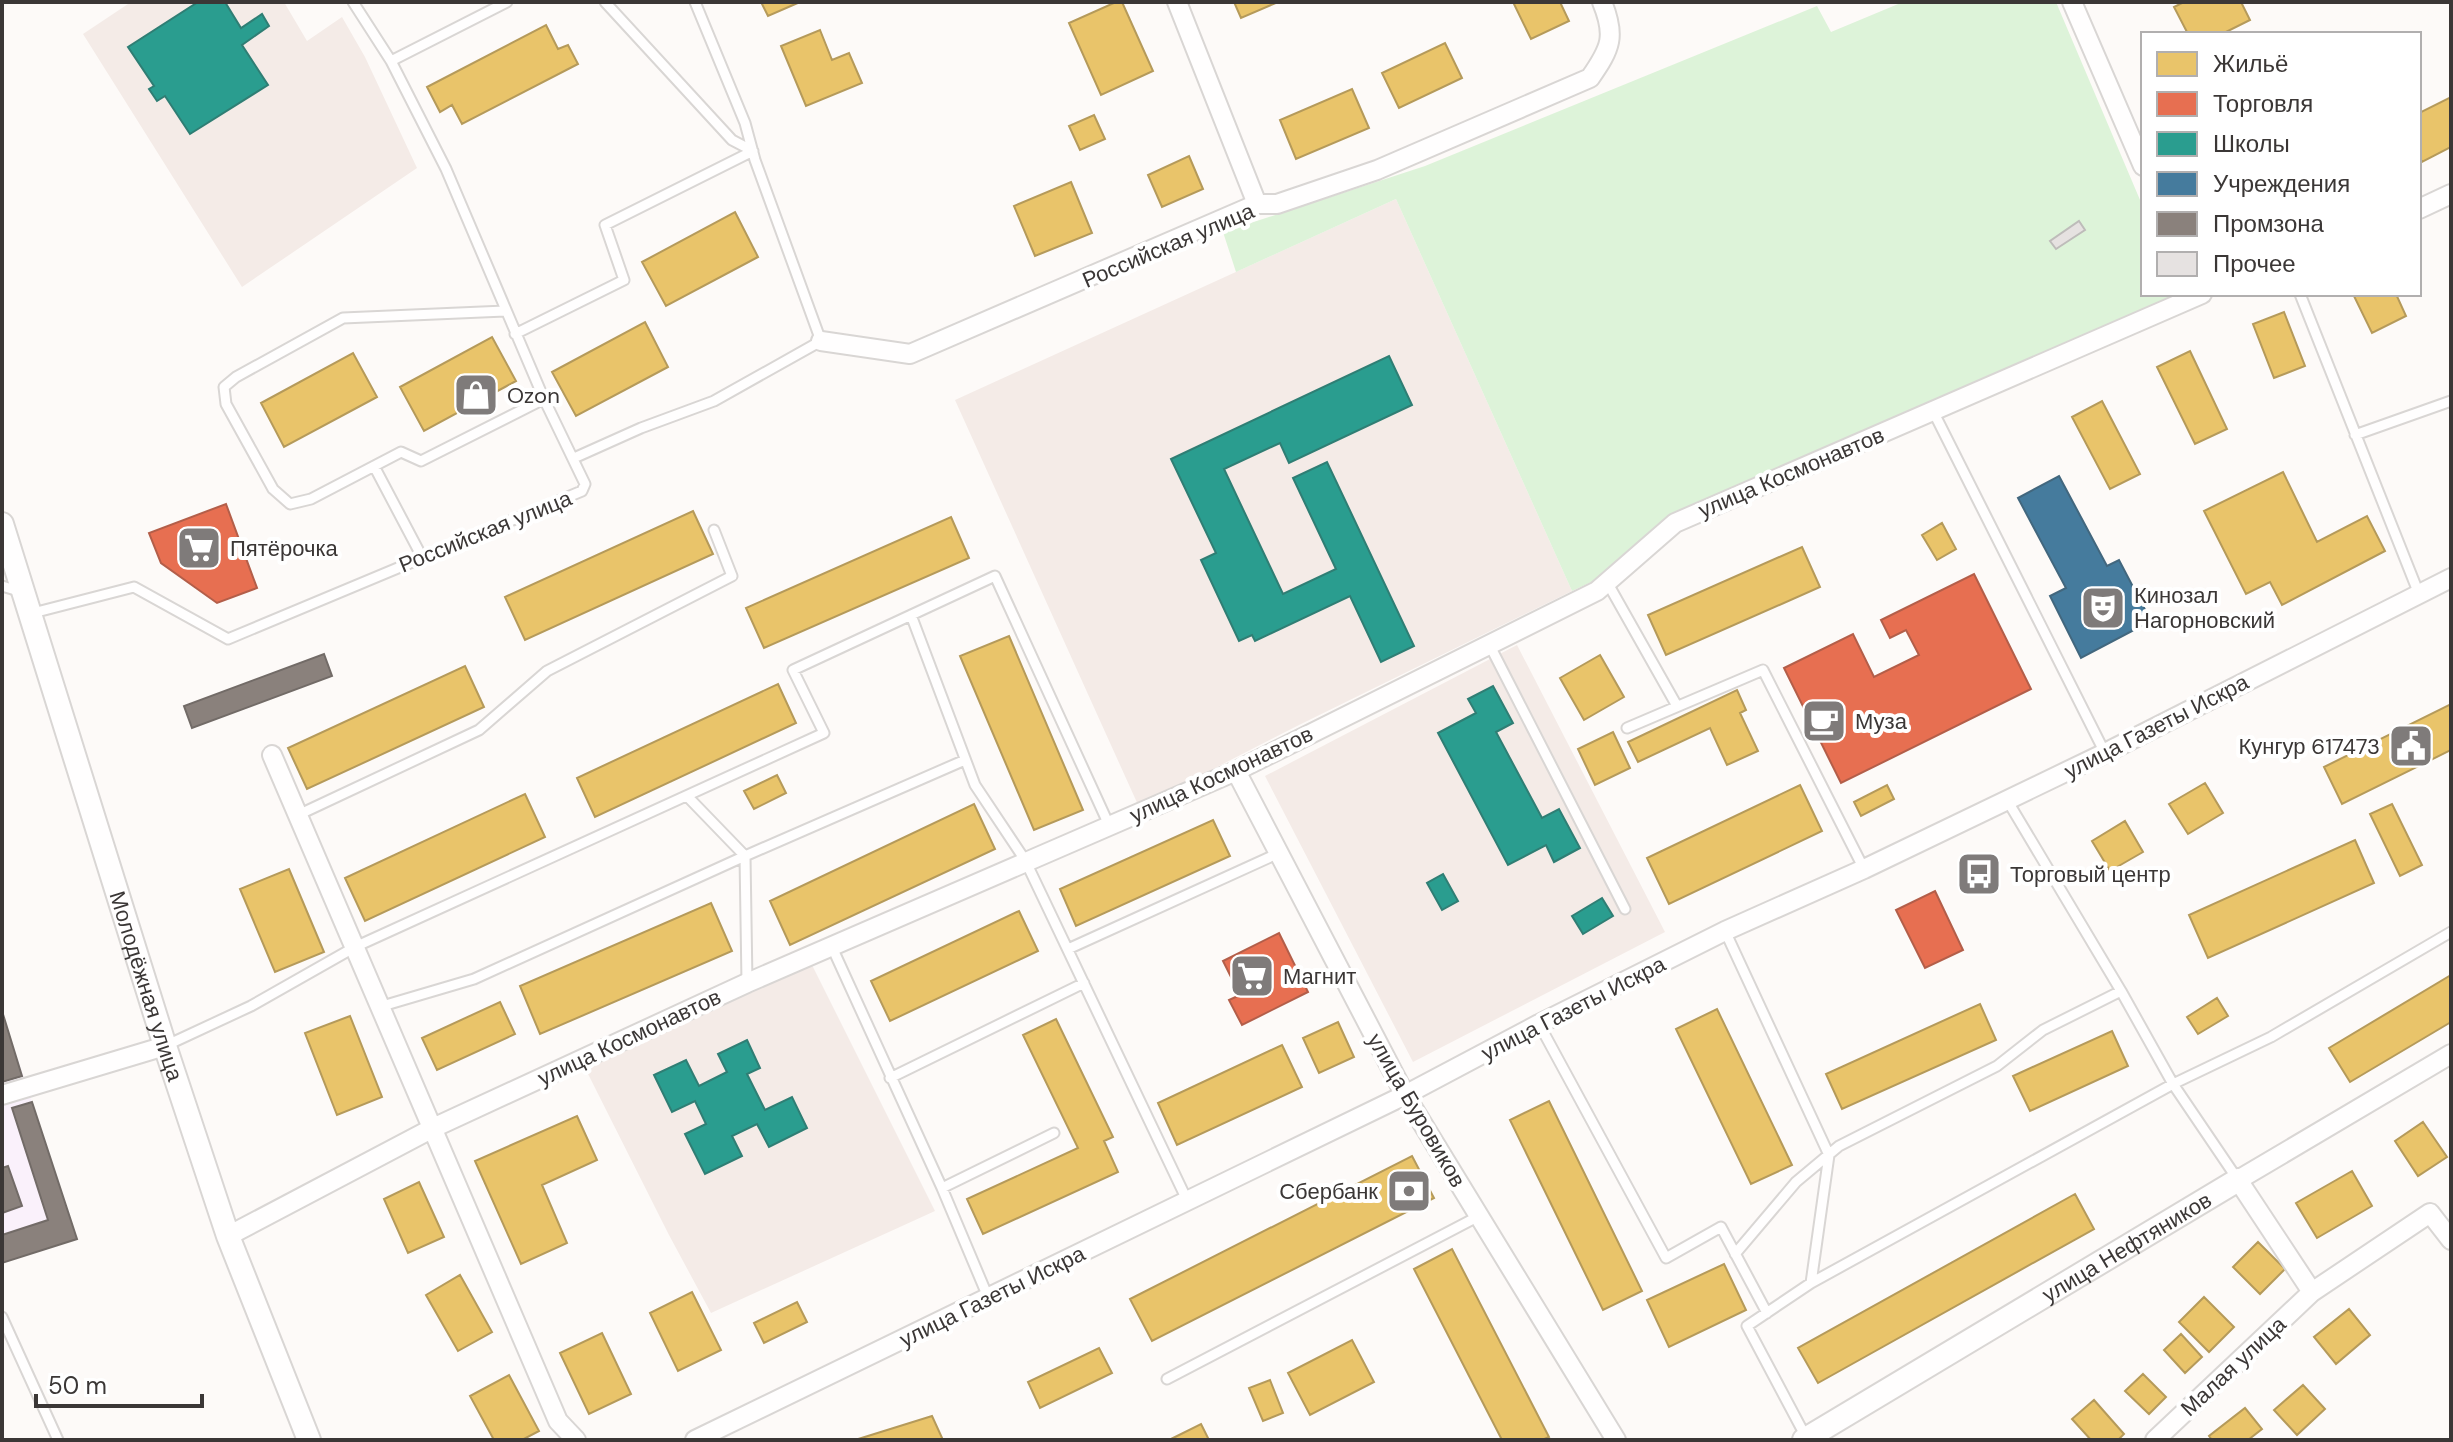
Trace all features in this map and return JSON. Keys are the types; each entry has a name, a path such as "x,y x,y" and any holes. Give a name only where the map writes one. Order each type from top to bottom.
{"street":[{"path":"1177,2 1257,204"},
{"name":"Российская улица","path":"821,341 910,354 1257,204 1277,204 1377,170 1590,78 1606,56 1611,25 1602,2"},
{"path":"2075,3 2141,161"},
{"path":"2421,208 2451,194"},
{"name":"улица Космонавтов","path":"228,1236 433,1128 747,983 1236,771 1597,591 1675,523 2195,296"},
{"name":"Молодёжная улица","path":"2,524 18,598 228,1236 309,1440"},
{"name":"улица Газеты Искра","path":"695,1440 1405,1095 1725,931 1864,869 2105,753 2451,578"},
{"path":"272,755 558,1421 576,1440"},
{"name":"улица Буровиков","path":"1236,771 1405,1095 1616,1440"},
{"path":"2,1095 165,1046"},
{"name":"улица Нефтяников","path":"1806,1439 2451,1054"},
{"path":"2238,1180 2312,1292"},
{"name":"Малая улица","path":"2155,1440 2312,1292 2430,1213 2451,1240"}],"lane":[{"name":"Российская улица","path":"18,598 134,587 228,639 582,491 585,484 515,334 446,169 391,61 353,2"},
{"path":"391,61 507,2"},
{"path":"605,2 732,140 753,151"},
{"path":"574,458 641,428 714,401 821,341 745,123 695,2"},
{"path":"515,334 624,280 605,225 753,151"},
{"path":"2301,296 2419,594"},
{"path":"505,311 343,318 236,377 224,387 226,404 273,489 290,504 311,499 401,452 421,461 544,399"},
{"path":"2355,435 2451,401"},
{"path":"1933,411 2105,753"},
{"path":"374,466 422,557"},
{"path":"298,815 479,730 547,671 732,576 714,530"},
{"path":"165,1046 251,1006 355,947 824,733 793,670 995,576 1109,825"},
{"path":"1607,582 1677,706"},
{"path":"911,615 975,785 1025,860 1187,1200"},
{"path":"1489,644 1625,909"},
{"path":"1627,728 1763,670 1864,869"},
{"path":"379,1007 474,979 965,760"},
{"path":"687,796 745,856 747,983"},
{"path":"2007,800 2173,1084 2238,1180"},
{"path":"1068,949 1279,853"},
{"path":"1725,931 1829,1155 1811,1283"},
{"path":"1806,1439 1747,1326 1811,1283 2173,1084 2271,1037 2451,932"},
{"path":"831,945 988,1297"},
{"path":"890,1078 1084,983"},
{"path":"1735,1254 1796,1182 1839,1146 1997,1066 2043,1030 2121,991"},
{"path":"1539,1024 1666,1258 1721,1227 1767,1313"},
{"path":"942,1188 1054,1133"},
{"path":"1167,1379 1479,1216"},
{"path":"2,1317 58,1440"}],"shaded area":[{"path":"131,2 284,2 307,41 342,17 365,57 417,168 242,287 83,34"},
{"path":"1396,199 1572,591 1139,807 955,400"},
{"path":"1517,645 1665,932 1413,1062 1265,776"},
{"path":"809,959 935,1211 711,1313 583,1064"},
{"path":"2,1011 77,1239 2,1263"}],"green space":[{"path":"1903,2 2056,2 2141,202 2141,296 2175,296 1671,520 1604,576 1572,591 1396,199 1236,272 1223,232 1425,166 1817,6 1831,32"}],"building: Жильё":[{"path":"761,2 800,2 768,16"},
{"path":"1122,2 1153,71 1101,95 1069,23"},
{"path":"1234,2 1278,2 1241,18"},
{"path":"1513,2 1560,2 1569,21 1531,39"},
{"path":"2184,2 2241,2 2250,20 2226,32 2187,32 2174,7"},
{"path":"546,25 558,49 568,45 578,64 462,124 452,105 440,112 427,87"},
{"path":"820,30 832,60 849,53 862,83 806,106 781,46"},
{"path":"1445,43 1462,78 1399,108 1382,73"},
{"path":"1352,89 1369,128 1296,159 1280,120"},
{"path":"2451,97 2451,147 2422,162 2421,160 2421,112"},
{"path":"1094,115 1105,139 1080,150 1069,126"},
{"path":"1189,156 1203,189 1162,207 1148,175"},
{"path":"1071,182 1092,233 1035,256 1014,206"},
{"path":"735,212 758,257 666,306 642,262"},
{"path":"2354,296 2397,296 2406,316 2372,333"},
{"path":"2284,312 2305,366 2274,378 2253,324"},
{"path":"645,322 668,367 576,416 552,372"},
{"path":"492,337 516,381 424,431 400,387"},
{"path":"2190,351 2227,429 2195,444 2157,367"},
{"path":"353,353 377,397 284,447 261,403"},
{"path":"2102,401 2140,474 2110,489 2072,417"},
{"path":"2283,472 2317,542 2367,516 2385,551 2282,605 2270,582 2246,594 2204,511"},
{"path":"693,511 713,554 525,640 505,597"},
{"path":"951,517 969,558 764,648 746,608"},
{"path":"1942,523 1956,549 1937,560 1922,535"},
{"path":"1802,547 1820,587 1666,655 1648,615"},
{"path":"1009,636 1083,810 1034,830 960,656"},
{"path":"1600,655 1624,697 1584,720 1560,678"},
{"path":"465,666 484,707 307,789 288,748"},
{"path":"778,684 796,723 595,817 577,778"},
{"path":"1737,690 1746,710 1740,713 1758,751 1727,765 1710,728 1638,762 1628,742"},
{"path":"2451,704 2451,750 2342,804 2324,767"},
{"path":"1613,732 1630,768 1595,785 1578,749"},
{"path":"777,775 786,793 754,809 744,791"},
{"path":"2205,783 2223,813 2188,834 2169,804"},
{"path":"1800,785 1822,831 1669,904 1647,858"},
{"path":"1887,785 1894,799 1861,816 1854,802"},
{"path":"525,794 545,837 365,921 345,878"},
{"path":"974,804 995,849 790,945 770,901"},
{"path":"2392,804 2422,865 2400,876 2370,814"},
{"path":"1213,820 1230,856 1076,926 1060,889"},
{"path":"2125,821 2143,852 2110,871 2092,841"},
{"path":"2355,840 2374,883 2208,958 2189,915"},
{"path":"289,869 324,952 275,972 240,889"},
{"path":"711,903 732,951 540,1034 520,986"},
{"path":"1019,911 1038,951 890,1021 871,981"},
{"path":"2451,975 2451,1022 2350,1082 2329,1048"},
{"path":"2217,998 2228,1016 2198,1034 2187,1017"},
{"path":"500,1002 515,1034 437,1070 422,1038"},
{"path":"1980,1004 1996,1040 1842,1109 1826,1074"},
{"path":"1717,1009 1792,1165 1751,1184 1676,1029"},
{"path":"350,1016 382,1097 337,1115 305,1033"},
{"path":"1056,1019 1113,1137 1104,1141 1118,1172 983,1234 967,1199 1078,1148 1023,1035"},
{"path":"1338,1022 1354,1057 1319,1073 1303,1038"},
{"path":"2112,1031 2128,1066 2030,1111 2013,1076"},
{"path":"1282,1045 1302,1087 1177,1145 1158,1103"},
{"path":"1549,1101 1642,1291 1603,1310 1510,1120"},
{"path":"577,1116 597,1160 542,1185 567,1243 521,1264 475,1161"},
{"path":"2423,1122 2447,1157 2418,1176 2395,1141"},
{"path":"1412,1156 1434,1198 1152,1341 1130,1299"},
{"path":"2352,1171 2372,1206 2317,1238 2296,1203"},
{"path":"419,1182 444,1237 408,1253 384,1199"},
{"path":"2075,1194 2094,1229 1818,1383 1798,1348"},
{"path":"2258,1242 2285,1269 2260,1294 2233,1267"},
{"path":"1452,1249 1549,1437 1542,1440 1502,1440 1414,1269"},
{"path":"1724,1264 1746,1310 1669,1347 1647,1300"},
{"path":"460,1275 492,1332 458,1351 426,1295"},
{"path":"692,1292 721,1350 678,1371 650,1313"},
{"path":"2204,1297 2234,1327 2209,1352 2179,1322"},
{"path":"797,1302 807,1322 764,1343 754,1323"},
{"path":"2349,1309 2370,1335 2336,1364 2314,1337"},
{"path":"602,1333 631,1394 589,1414 560,1353"},
{"path":"2181,1334 2202,1357 2185,1373 2164,1350"},
{"path":"1352,1340 1374,1382 1310,1415 1288,1373"},
{"path":"1099,1348 1112,1373 1040,1408 1028,1382"},
{"path":"2143,1374 2166,1397 2149,1414 2125,1391"},
{"path":"509,1375 539,1431 522,1440 494,1440 470,1396"},
{"path":"1270,1380 1283,1413 1263,1421 1249,1388"},
{"path":"2303,1385 2325,1409 2297,1435 2274,1410"},
{"path":"2094,1400 2124,1434 2118,1440 2091,1440 2072,1419"},
{"path":"2245,1408 2262,1429 2248,1440 2212,1440 2209,1436"},
{"path":"932,1416 943,1440 855,1440"},
{"path":"1201,1424 1209,1440 1169,1440"}],"building: Торговля":[{"name":"Пятёрочка","path":"226,504 257,588 217,603 161,563 149,533"},
{"path":"1974,574 2031,689 1841,783 1784,668 1853,634 1874,677 1919,655 1906,630 1890,638 1881,620"},
{"path":"1935,891 1963,950 1925,968 1896,910"},
{"path":"1279,933 1308,992 1242,1025 1229,1000 1240,995 1223,961"}],"building: Школы":[{"path":"198,2 225,2 241,28 262,14 269,26 242,45 268,85 190,134 165,96 157,101 149,89 154,86 128,47"},
{"path":"1389,356 1412,405 1289,463 1280,443 1224,469 1283,594 1336,569 1293,478 1327,462 1414,646 1381,662 1350,596 1255,641 1252,635 1239,641 1201,560 1216,553 1171,459"},
{"path":"1493,686 1513,723 1496,732 1542,818 1559,809 1580,848 1554,862 1546,845 1508,865 1438,733 1476,713 1468,699"},
{"path":"1443,874 1458,901 1442,910 1427,883"},
{"path":"1602,898 1613,916 1583,934 1572,916"},
{"path":"747,1040 760,1068 747,1074 765,1110 792,1097 807,1128 769,1147 757,1124 732,1136 742,1156 705,1174 685,1134 706,1124 695,1101 672,1112 654,1075 686,1060 699,1086 727,1072 718,1054"}],"building: Учреждения":[{"path":"2059,476 2107,566 2119,560 2151,621 2081,658 2050,596 2066,588 2018,498"}],"building: Промзона":[{"path":"324,654 332,676 192,728 184,706"},
{"path":"2,1011 22,1076 2,1082"},
{"path":"32,1102 77,1239 2,1263 2,1235 48,1220 12,1108"},
{"path":"8,1166 22,1206 2,1213 2,1168"}],"building: Прочее":[{"path":"2079,221 2085,230 2056,249 2050,241"}],"place":[{"name":"Ozon","path":"476,395"},
{"name":"Пятёрочка","path":"199,548"},
{"name":"Кинозал Нагорновский","path":"2103,608"},
{"name":"Муза","path":"1824,721"},
{"name":"Кунгур 617473","path":"2411,746"},
{"name":"Торговый центр","path":"1979,874"},
{"name":"Магнит","path":"1252,976"},
{"name":"Сбербанк","path":"1409,1191"}]}
